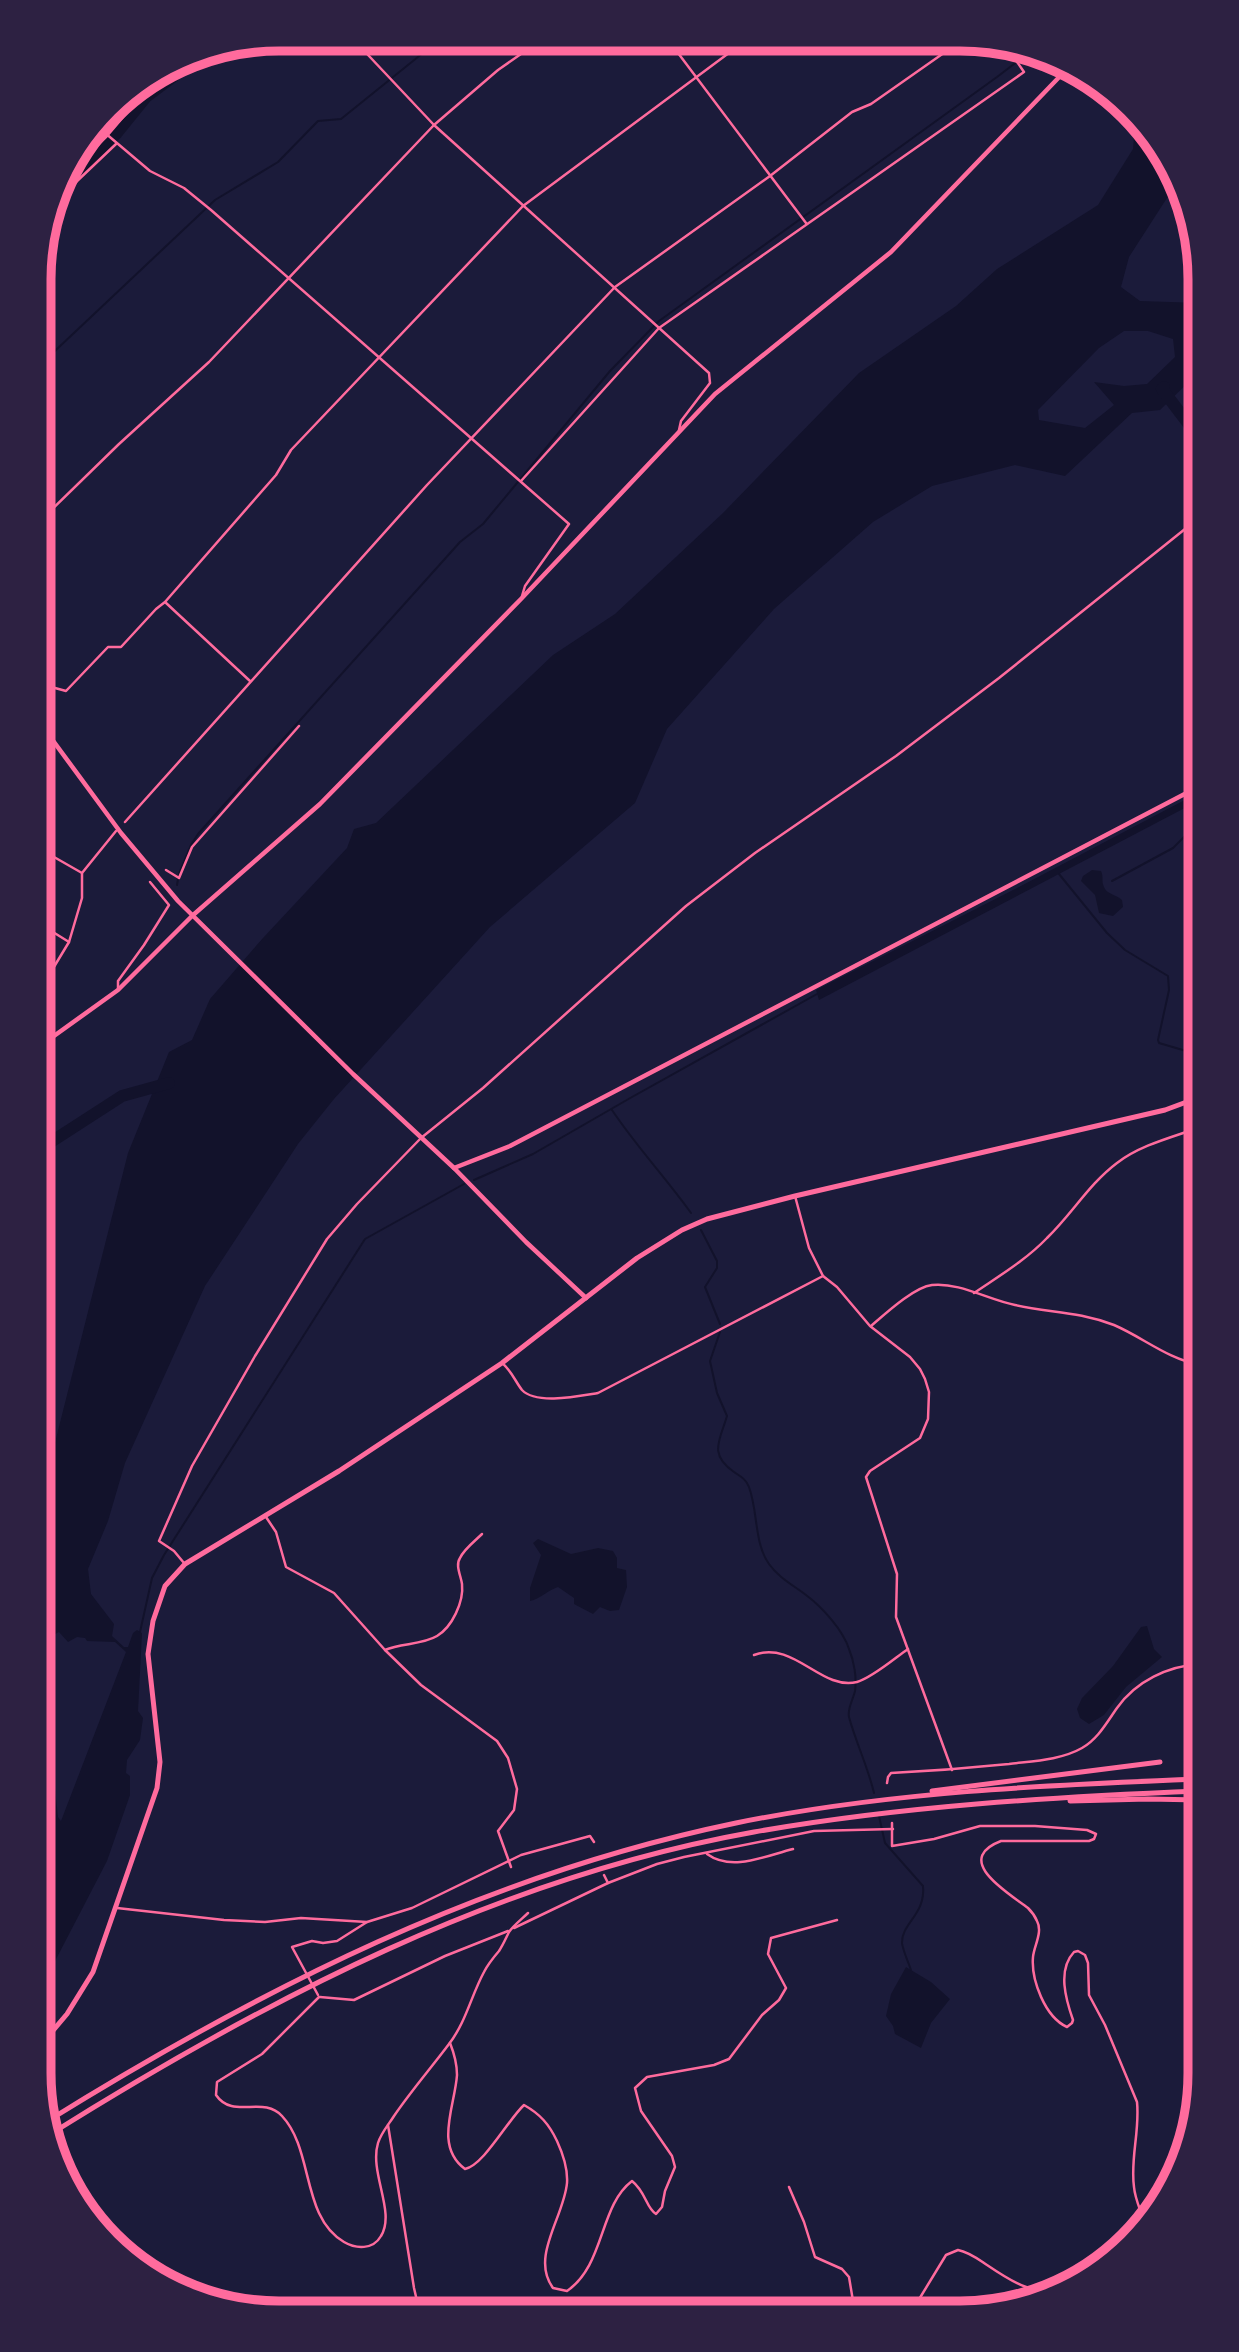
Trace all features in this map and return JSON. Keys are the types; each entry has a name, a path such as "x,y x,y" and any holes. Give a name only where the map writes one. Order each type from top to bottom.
{"highway":[{"path":"51,2032 67,2014 93,1972 157,1788 160,1762 148,1654 153,1621 165,1586 185,1564 339,1471 502,1363 637,1258 682,1230 707,1219 795,1196 1165,1110 1188,1101"},
{"path":"55,2117 264,1996 385,1937 482,1897 563,1869 685,1835 750,1821 976,1784 1160,1762"},
{"path":"859,1802 983,1790 1188,1780"},
{"path":"58,2129 153,2072 271,2006 393,1947 507,1900 567,1880 631,1861 752,1832 865,1815 989,1802 1188,1792"},
{"path":"989,1802 1188,1800"}],"main road":[{"path":"51,1037 118,990 192,916 320,804 521,599 715,394 891,251 1062,74"},
{"path":"51,738 121,833 160,882 192,916 586,1298"},
{"path":"454,1168 510,1146 1188,792"}],"street":[{"path":"364,51 434,125 709,373 710,383 681,421 679,430"},
{"path":"51,510 209,362 434,125 498,70 525,51"},
{"path":"677,51 806,224"},
{"path":"51,687 66,691 108,647 121,647 156,609 166,602 276,475 291,450 523,206 731,51"},
{"path":"125,822 470,438 615,287 770,176 852,112 871,104 947,51"},
{"path":"521,481 659,328 1024,72 1014,57"},
{"path":"86,157 136,101"},
{"path":"104,133 150,171 184,188 204,204 569,524 525,586 521,599"},
{"path":"70,187 114,143"},
{"path":"185,1564 174,1551 159,1541 192,1466 327,1239 421,1138 483,1088 686,906 755,853 895,756 999,678 1188,527"},
{"path":"166,602 250,681"},
{"path":"166,870 179,878 192,847 299,726"},
{"path":"51,972 69,942 82,898 82,873 116,831"},
{"path":"51,855 82,873"},
{"path":"118,990 118,981 169,905 149,882"},
{"path":"51,931 69,942"},
{"path":"974,1293 1026,1257 1048,1238 1100,1178 1118,1162 1136,1151 1188,1132"},
{"path":"795,1196 809,1248 823,1276 837,1287 870,1326 910,1357 920,1369 929,1392 928,1419 920,1438 866,1477 897,1574 896,1617 952,1770"},
{"path":"502,1363 523,1392 533,1397 561,1398 598,1393 823,1276"},
{"path":"870,1326 898,1304 930,1285 946,1285 1015,1306 1079,1314 1130,1332 1175,1358 1188,1362"},
{"path":"265,1515 276,1532 286,1567 334,1593 385,1650 437,1698 486,1731 506,1753 517,1788 514,1810 498,1830 511,1867"},
{"path":"385,1650 396,1645 429,1639 439,1635 447,1627 458,1608 462,1593 459,1558 482,1534"},
{"path":"754,1655 764,1651 782,1654 834,1680 858,1682 908,1649"},
{"path":"887,1783 891,1773 952,1770 1045,1760 1074,1751 1093,1741 1119,1705 1140,1685 1174,1669 1188,1666"},
{"path":"892,1824 892,1846 934,1839 980,1826 1035,1826 1087,1830 1096,1834 1094,1839 1089,1841 1001,1842 990,1846 983,1856 983,1866 993,1882 1007,1895 1031,1910 1037,1921 1039,1930 1033,1958 1034,1980 1058,2022 1067,2027 1073,2020 1064,1990 1067,1965 1074,1952 1079,1951 1085,1955 1088,1962 1089,1995 1105,2025 1137,2102 1133,2189 1141,2212"},
{"path":"528,1913 510,1930 483,1974 467,2015 450,2043 409,2094 378,2140 375,2158 386,2225 375,2243 364,2248 354,2247 333,2234 317,2212 307,2170 288,2123 281,2114 266,2106 228,2106 216,2095 217,2082 261,2054 318,1997 354,2000 445,1956 510,1930 608,1883 657,1864 814,1831 892,1829"},
{"path":"318,1997 292,1947 312,1941 337,1941 367,1922 412,1908 521,1855 590,1836 594,1842"},
{"path":"707,1854 717,1861 734,1863 793,1849"},
{"path":"604,1875 608,1883"},
{"path":"117,1908 224,1920 265,1922 301,1918 367,1922"},
{"path":"450,2043 457,2066 457,2078 448,2134 456,2162 465,2169 478,2163 524,2105 539,2114 563,2153 567,2183 544,2260 548,2281 553,2288 567,2291 576,2285 591,2262 614,2204 624,2187 632,2180 641,2188 651,2211 656,2214 662,2207 675,2167 672,2157 641,2111 635,2088 647,2077 714,2065 729,2059 786,1988 768,1954 771,1938 837,1920"},
{"path":"388,2125 417,2301"},
{"path":"789,2187 815,2257 842,2269 849,2277 854,2301"},
{"path":"918,2301 946,2255 958,2250 976,2257 1009,2280 1023,2287 1035,2289"}],"shaded area":[{"path":"1134,131 1150,152 1171,192 1129,257 1121,287 1140,301 1188,303 1188,383 1160,410 1132,413 1065,476 1015,465 932,486 873,522 774,609 667,729 635,803 490,927 334,1099 298,1144 205,1286 125,1463 108,1521 88,1569 91,1594 114,1624 112,1636 124,1647 128,1647 133,1633 137,1630 142,1633 138,1711 143,1718 140,1740 127,1760 126,1773 130,1776 130,1795 107,1861 51,1969 51,1751 58,1817 61,1821 126,1652 115,1642 87,1641 77,1637 68,1642 59,1632 51,1634 51,1458 128,1153 169,1052 192,1040 210,999 347,848 354,829 376,823 553,655 615,614 723,513 859,373 956,306 997,269 1098,205 1133,149","holes":["1124,331 1148,331 1173,339 1175,357 1147,384 1124,386 1094,382 1114,405 1085,428 1039,420 1038,410 1099,348"]},
{"path":"1188,798 1188,806 819,1000 816,990"},
{"path":"1092,870 1101,871 1105,889 1122,900 1123,907 1113,916 1099,913 1095,895 1081,881 1083,876"},
{"path":"538,1539 571,1554 598,1548 613,1551 617,1558 617,1568 626,1570 627,1587 619,1610 610,1611 600,1607 593,1614 574,1604 574,1598 558,1587 530,1601 530,1588 541,1555 533,1543"},
{"path":"1147,1626 1154,1649 1162,1657 1126,1687 1104,1715 1089,1724 1080,1718 1077,1709 1082,1698 1113,1666 1141,1627"},
{"path":"906,1967 931,1982 950,1999 931,2023 921,2048 895,2034 886,2016 891,1994"}],"waterway":[{"path":"51,355 215,200 278,162 318,121 341,119 425,51"},
{"path":"179,874 198,834 460,542 483,524 610,371 659,321 1019,59"},
{"path":"77,172 116,134 146,97 173,77"},
{"path":"1164,387 1162,389 1188,423"},
{"path":"1112,881 1173,848 1188,833"},
{"path":"1059,874 1107,933 1125,950 1168,976 1169,990 1158,1040 1159,1043 1188,1052"},
{"path":"177,885 178,879"},
{"path":"474,1180 533,1154 817,994"},
{"path":"51,1142 122,1096 169,1083"},
{"path":"612,1110 691,1213"},
{"path":"140,1632 152,1578 164,1555 365,1239 464,1184"},
{"path":"701,1230 717,1261 717,1268 705,1287 720,1324"},
{"path":"720,1332 710,1361 717,1393 727,1416 718,1446 721,1459 748,1484 758,1537 769,1564 819,1606 846,1642 856,1681 849,1717 874,1793"},
{"path":"879,1816 885,1843 923,1886 921,1904 903,1936 902,1943 911,1970"}]}
